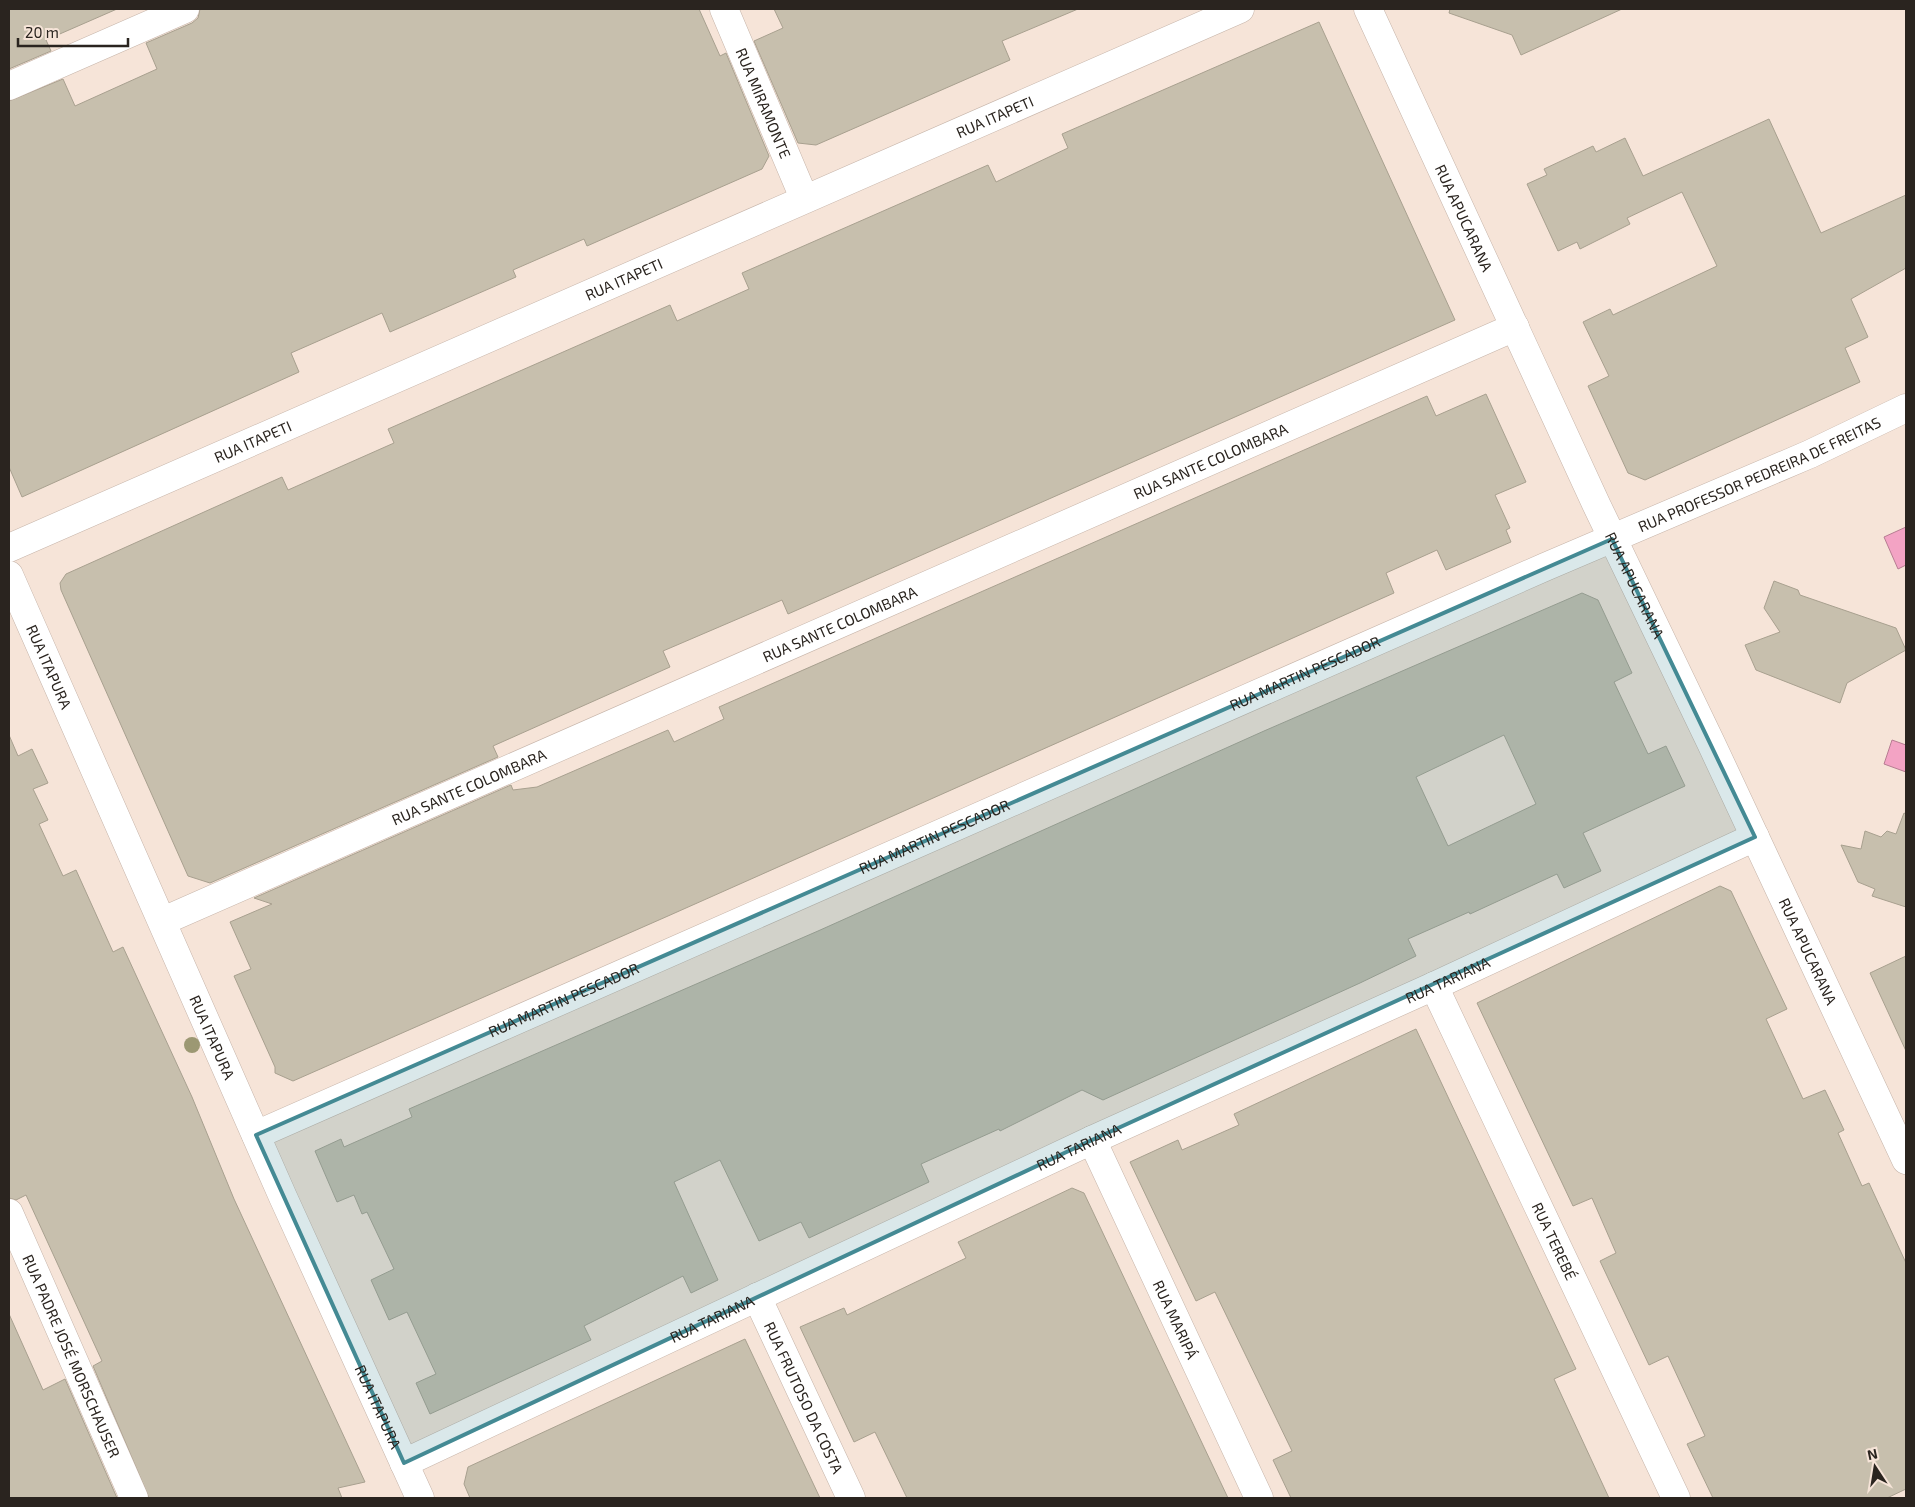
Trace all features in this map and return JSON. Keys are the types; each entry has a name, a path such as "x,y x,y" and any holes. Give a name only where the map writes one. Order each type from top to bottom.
{"street":[{"path":"9,86 185,9"},
{"name":"RUA MIRAMONTE","path":"724,9 804,198"},
{"name":"RUA ITAPETI","path":"9,548 804,198 1240,9"},
{"name":"RUA APUCARANA","path":"1368,9 1612,539 1755,837 1898,1122 1906,1160"},
{"name":"RUA SANTE COLOMBARA","path":"163,921 1516,327"},
{"name":"RUA PROFESSOR PEDREIRA DE FREITAS","path":"1612,539 1810,454 1906,408"},
{"name":"RUA MARTIN PESCADOR","path":"256,1135 1612,539"},
{"name":"RUA ITAPURA","path":"9,575 256,1135 420,1498"},
{"name":"RUA TARIANA","path":"404,1463 1092,1140 1434,986 1755,837"},
{"name":"RUA TEREBÉ","path":"1434,986 1676,1498"},
{"name":"RUA MARIPÁ","path":"1092,1140 1259,1498"},
{"name":"RUA PADRE JOSÉ MORSCHAUSER","path":"9,1213 134,1498"},
{"name":"RUA FRUTOSO DA COSTA","path":"757,1297 850,1498"}],"highlighted area":[{"path":"1612,539 1755,837 1092,1140 404,1463 256,1135"}],"shaded area":[{"path":"1906,527 1906,565 1898,569 1884,537"},
{"path":"1892,740 1906,745 1906,772 1884,764"}],"building":[{"path":"9,9 117,9 46,40 51,51 9,69"},
{"path":"200,9 699,9 720,56 726,53 769,156 762,169 587,246 584,239 513,270 516,277 390,332 382,313 291,353 299,372 22,497 9,467 9,101 63,79 75,106 157,69 146,43 192,23 198,18"},
{"path":"774,9 1078,9 1002,41 1010,60 816,145 798,143 754,41 783,28"},
{"path":"1450,9 1622,9 1521,55 1512,35 1449,13"},
{"path":"1319,22 1455,320 788,614 782,600 663,651 670,667 493,746 498,757 210,883 188,876 61,590 60,583 66,574 282,477 288,490 394,443 388,429 670,305 677,321 749,289 742,273 988,165 996,182 1068,148 1062,134"},
{"path":"1769,119 1821,233 1906,195 1906,268 1851,299 1868,337 1845,348 1860,382 1645,480 1628,473 1588,386 1609,376 1583,322 1610,309 1613,315 1717,266 1682,192 1627,218 1630,224 1580,249 1577,242 1558,251 1527,184 1547,175 1544,169 1593,146 1596,152 1625,138 1643,176"},
{"path":"1486,394 1526,482 1495,495 1510,528 1506,530 1511,542 1446,570 1437,550 1386,573 1394,593 293,1081 275,1073 275,1067 234,976 251,969 230,922 272,904 254,898 511,785 513,790 537,787 668,730 674,742 724,719 719,707 1427,396 1436,416"},
{"path":"1774,581 1798,590 1800,595 1896,628 1906,650 1847,683 1840,703 1756,670 1745,645 1780,632 1764,608"},
{"path":"1582,593 1598,600 1632,673 1614,682 1648,754 1666,746 1685,786 1583,833 1601,871 1564,888 1557,874 1470,914 1469,912 1408,939 1416,956 1360,983 1103,1100 1082,1090 1000,1131 999,1129 921,1164 929,1182 809,1238 801,1222 759,1241 720,1160 674,1182 718,1280 691,1293 683,1276 584,1326 591,1340 430,1414 416,1383 436,1374 407,1312 389,1320 371,1280 394,1269 367,1212 362,1214 354,1195 337,1202 315,1151 341,1139 344,1147 412,1117 409,1109 818,931 1264,731","holes":["1504,735 1536,804 1448,846 1416,777"]},
{"path":"9,735 18,756 32,749 48,783 33,789 48,820 39,824 63,876 76,870 113,952 123,947 192,1097 234,1199 365,1482 338,1488 342,1498 149,1498 93,1366 102,1361 26,1195 16,1200 9,1198"},
{"path":"1904,813 1906,814 1906,907 1872,896 1875,889 1858,882 1841,845 1861,849 1865,831 1881,837 1887,831 1896,834"},
{"path":"1720,886 1731,891 1787,1009 1766,1019 1803,1099 1825,1090 1844,1130 1838,1133 1862,1186 1869,1183 1906,1263 1906,1489 1887,1498 1713,1498 1687,1444 1705,1436 1668,1356 1649,1365 1600,1261 1616,1253 1592,1198 1573,1206 1477,1003"},
{"path":"1906,956 1906,1051 1870,973"},
{"path":"1416,1029 1576,1369 1554,1379 1609,1498 1291,1498 1273,1460 1292,1451 1215,1292 1196,1301 1130,1162 1178,1140 1182,1150 1239,1125 1234,1114"},
{"path":"1072,1188 1084,1193 1228,1498 907,1498 875,1432 854,1442 800,1327 844,1308 847,1315 966,1258 958,1242"},
{"path":"9,1314 43,1390 65,1379 117,1498 9,1498"},
{"path":"745,1339 820,1498 470,1498 464,1484 468,1467"}]}
